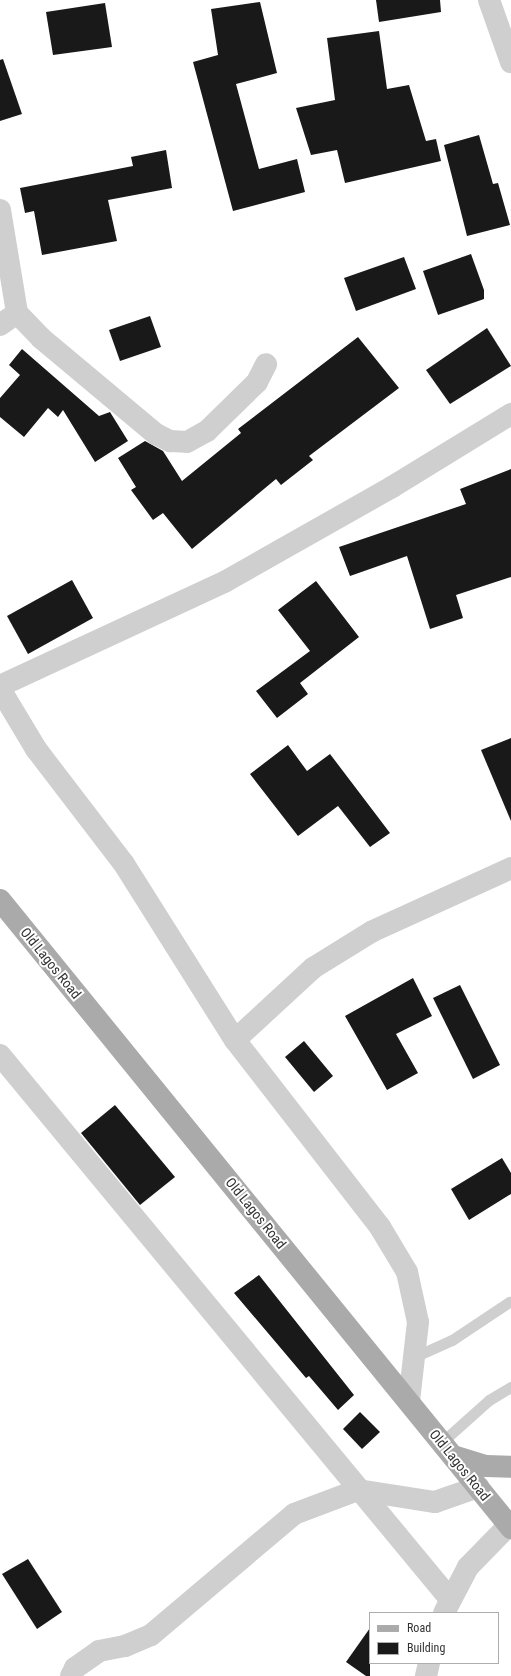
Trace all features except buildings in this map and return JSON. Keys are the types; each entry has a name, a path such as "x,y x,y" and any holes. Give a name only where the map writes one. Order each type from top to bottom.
{"main road":[{"name":"Old Lagos Road","path":"0,900 510,1525"},
{"path":"448,1449 486,1466 511,1467"}],"street":[{"path":"489,0 511,62"},
{"path":"0,210 8,319 54,348 156,434 170,441 187,442 207,431 257,382 266,364"},
{"path":"0,686 226,581 392,488 511,414"},
{"path":"0,689 6,715 124,864 235,1040 380,1227 407,1272 418,1322 408,1401"},
{"path":"235,1040 313,968 373,930 511,868"},
{"path":"0,1055 358,1490 446,1606 468,1567 510,1525"},
{"path":"71,1676 74,1668 99,1651 125,1646 151,1635 294,1514 358,1490 435,1502 478,1487"},
{"path":"426,1676 429,1664"}],"lane":[{"path":"414,1357 452,1340 510,1302"},
{"path":"448,1449 489,1400 511,1388"}]}
